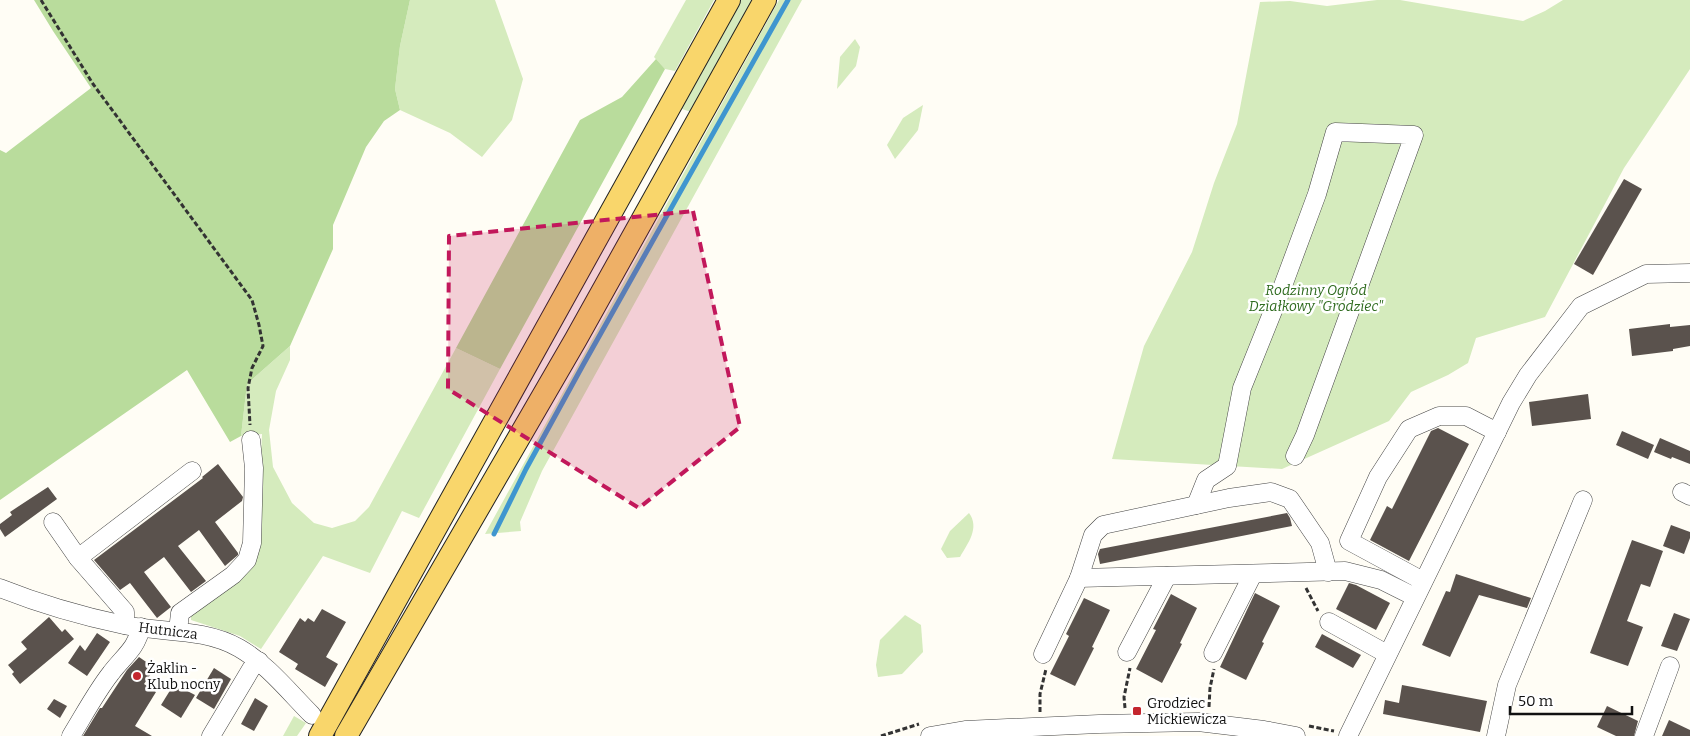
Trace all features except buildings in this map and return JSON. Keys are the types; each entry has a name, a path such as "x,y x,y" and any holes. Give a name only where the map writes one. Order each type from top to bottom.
{"main road":[{"path":"320,736 729,0"},
{"path":"346,736 576,339 765,0"}],"street":[{"path":"1196,505 1206,480 1227,466 1242,388 1317,194 1335,132 1414,135 1305,435 1295,456"},
{"path":"1348,736 1511,403 1528,376 1581,306 1646,274 1690,273"},
{"path":"1419,589 1349,541 1378,477 1410,429 1439,416 1466,416 1497,432"},
{"path":"178,631 180,613 232,575 247,560 252,543 254,468 250,440"},
{"path":"78,558 192,471"},
{"path":"1045,660 1079,578 1093,535 1103,525 1196,505 1270,492 1290,499 1320,542 1328,572"},
{"path":"1496,736 1507,685 1583,500"},
{"path":"53,522 78,558 125,612 138,639 111,673 71,736"},
{"path":"1079,578 1345,571 1419,589"},
{"path":"1214,660 1253,574"},
{"path":"1129,659 1167,576"},
{"name":"Hutnicza","path":"0,588 33,601 133,626 178,631 215,638 239,647 259,661 312,715"},
{"path":"1329,622 1387,654"},
{"path":"211,736 251,669 259,661"},
{"path":"1644,736 1670,666"},
{"path":"930,736 975,730 1099,724 1199,724 1264,730 1296,736"}],"path":[{"path":"41,0 93,84 252,300 263,346 252,368 248,388 250,440"},
{"path":"1302,581 1321,616 1329,622"},
{"path":"1125,714 1124,697 1129,659"},
{"path":"1041,718 1040,694 1045,660"},
{"path":"1199,724 1210,688 1214,660"}],"highlighted area":[{"path":"693,211 740,427 639,508 448,389 449,236"}],"green space":[{"path":"34,0 410,0 400,46 395,89 400,110 384,121 366,147 333,225 333,249 290,346 247,384 241,436 230,442 187,370 0,500 0,150 6,153 91,88"},
{"path":"410,0 495,0 523,79 512,120 482,157 450,133 400,110 395,89 400,46"},
{"path":"686,0 714,0 675,71 665,69 654,57"},
{"path":"741,0 753,0 691,112 682,109 681,106"},
{"path":"779,0 802,0 542,471 520,522 521,531 485,534"},
{"name":"Rodzinny Ogród Działkowy \"Grodziec\"","path":"1377,0 1400,0 1523,21 1563,0 1690,0 1690,69 1624,168 1545,317 1476,338 1468,363 1448,375 1411,392 1389,421 1282,469 1112,459 1144,346 1192,252 1214,183 1237,124 1260,2 1290,1 1327,6"},
{"path":"855,39 860,47 856,66 837,89 840,57"},
{"path":"656,59 665,69 500,369 456,348 580,120 622,97"},
{"path":"923,105 918,130 895,159 887,145 903,118"},
{"path":"290,346 290,360 276,391 269,430 273,467 292,503 314,523 332,528 355,521 369,507 456,348 500,369 419,518 402,511 370,573 323,556 261,649 240,636 191,620 191,609 256,554 262,434 241,436 247,384"},
{"path":"969,513 973,524 972,535 960,557 947,558 941,549 950,531"},
{"path":"905,615 921,625 923,652 902,674 878,677 876,665 880,640"},
{"path":"294,716 306,723 297,736 283,736"}],"waterway":[{"path":"494,534 526,469 583,365 788,0"}],"place":[{"name":"Żaklin - Klub nocny","path":"137,676"},
{"name":"Grodziec Mickiewicza","path":"1137,711"}]}
